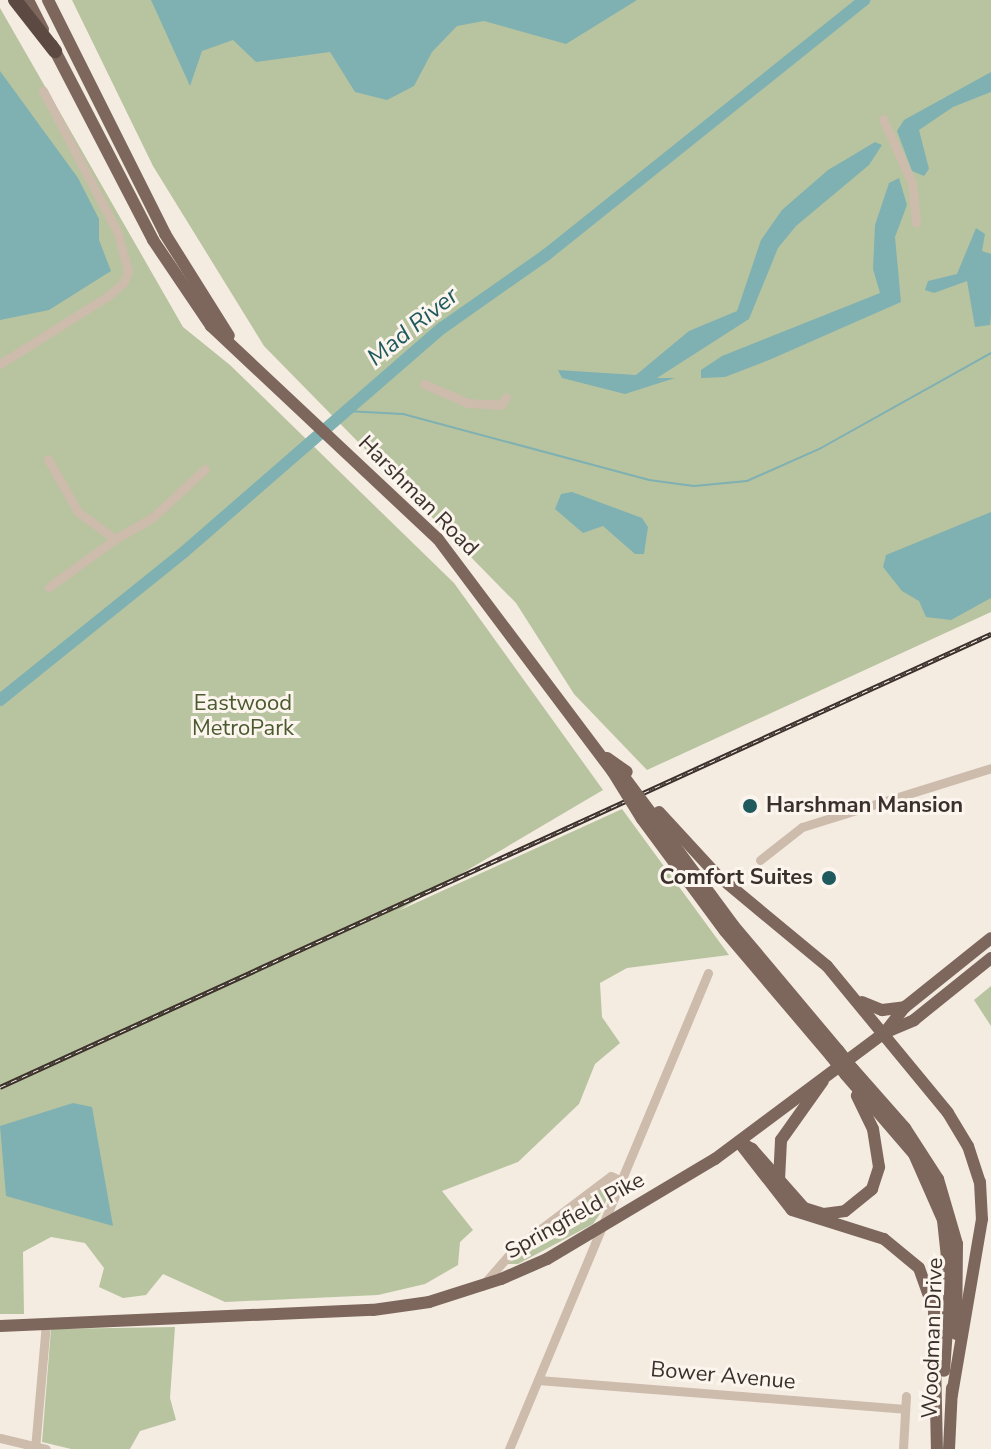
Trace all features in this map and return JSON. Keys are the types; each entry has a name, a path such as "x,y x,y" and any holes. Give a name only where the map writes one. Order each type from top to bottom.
{"highway":[{"path":"15,0 55,51"}],"main road":[{"name":"Harshman Road","path":"28,0 173,273 211,326 232,342 444,546 613,772 651,815 725,931 835,1053 850,1075"},
{"name":"Harshman Road","path":"48,0 165,234 232,342"},
{"path":"598,751 627,772 651,815 793,935 858,1000 948,1113 968,1146 980,1182 979,1257 952,1395"},
{"name":"Springfield Pike","path":"884,1033 905,1007 991,938"},
{"name":"Springfield Pike","path":"0,1326 373,1310 429,1302 482,1286 547,1259 739,1142 884,1033 914,1020 991,958"},
{"path":"858,1000 882,1010 905,1007"},
{"path":"739,1142 752,1149 786,1193 813,1212 835,1213 855,1206 872,1189 879,1167 877,1143 850,1075"},
{"name":"Woodman Drive","path":"850,1075 926,1158 949,1208 959,1272 949,1449"},
{"name":"Woodman Drive","path":"850,1075 914,1154 943,1220 950,1286 938,1449"},
{"path":"786,1193 777,1169 778,1149 824,1078"},
{"path":"739,1142 792,1210 884,1239 919,1268 934,1310 938,1449"}],"street":[{"path":"0,364 108,296 124,282 128,271 118,233 43,91"},
{"path":"883,119 912,183 916,223"},
{"path":"424,384 468,403 501,405 506,397"},
{"path":"48,459 78,512 115,539"},
{"path":"49,587 115,539 143,525 205,469"},
{"path":"760,860 811,823 991,768"},
{"path":"509,1449 708,973"},
{"path":"482,1286 514,1249 611,1176 620,1180"},
{"path":"0,1438 39,1448 46,1324"},
{"name":"Bower Avenue","path":"538,1380 905,1409"},
{"path":"903,1449 906,1396"}],"green space":[{"path":"72,0 991,0 991,612 647,770 574,694 516,603 264,346 153,166"},
{"name":"Eastwood MetroPark","path":"0,8 183,327 230,365 454,583 603,790 398,911 622,809 729,955 627,968 600,983 602,1017 620,1043 595,1064 579,1104 518,1162 442,1191 473,1230 460,1242 458,1265 425,1284 378,1295 225,1302 163,1274 146,1295 123,1298 99,1287 104,1268 85,1243 51,1237 23,1252 24,1314 0,1314"},
{"path":"991,986 991,1026 974,1000"},
{"path":"604,1186 609,1189 604,1208 593,1224 518,1264 507,1264"},
{"path":"175,1327 170,1398 176,1420 140,1431 130,1449 71,1449 42,1442 51,1329"}],"water":[{"path":"151,0 637,0 566,44 484,21 457,26 432,52 414,86 387,100 355,92 330,52 256,62 233,40 202,51 190,86"},
{"path":"0,71 78,178 99,219 99,240 111,271 49,310 0,320"},
{"path":"991,72 991,92 953,107 919,130 929,169 924,176 912,171 897,131 904,120"},
{"path":"875,142 882,145 869,165 796,226 778,248 749,319 657,378 675,378 625,394 562,378 558,370 636,375 689,331 737,311 761,240 782,210 828,170"},
{"path":"899,178 907,205 895,237 901,302 725,377 701,378 701,370 722,356 880,293 873,269 875,225 889,183"},
{"path":"976,228 985,234 982,251 991,254 991,314 990,325 975,327 967,281 934,293 925,290 928,281 957,274"},
{"path":"572,492 642,518 648,527 644,554 635,554 603,526 583,533 555,509 561,494"},
{"path":"991,512 991,598 951,620 926,617 919,601 902,591 883,567 886,555"},
{"path":"73,1103 92,1107 113,1226 6,1196 0,1126"}],"waterway":[{"name":"Mad River","path":"0,700 184,552 442,328 546,255 864,0"},
{"path":"346,411 403,414 649,480 694,486 747,481 821,448 991,353"}],"railway":[{"path":"0,1087 991,634"}],"place":[{"name":"Harshman Mansion","path":"750,806"},
{"name":"Comfort Suites","path":"829,878"}]}
